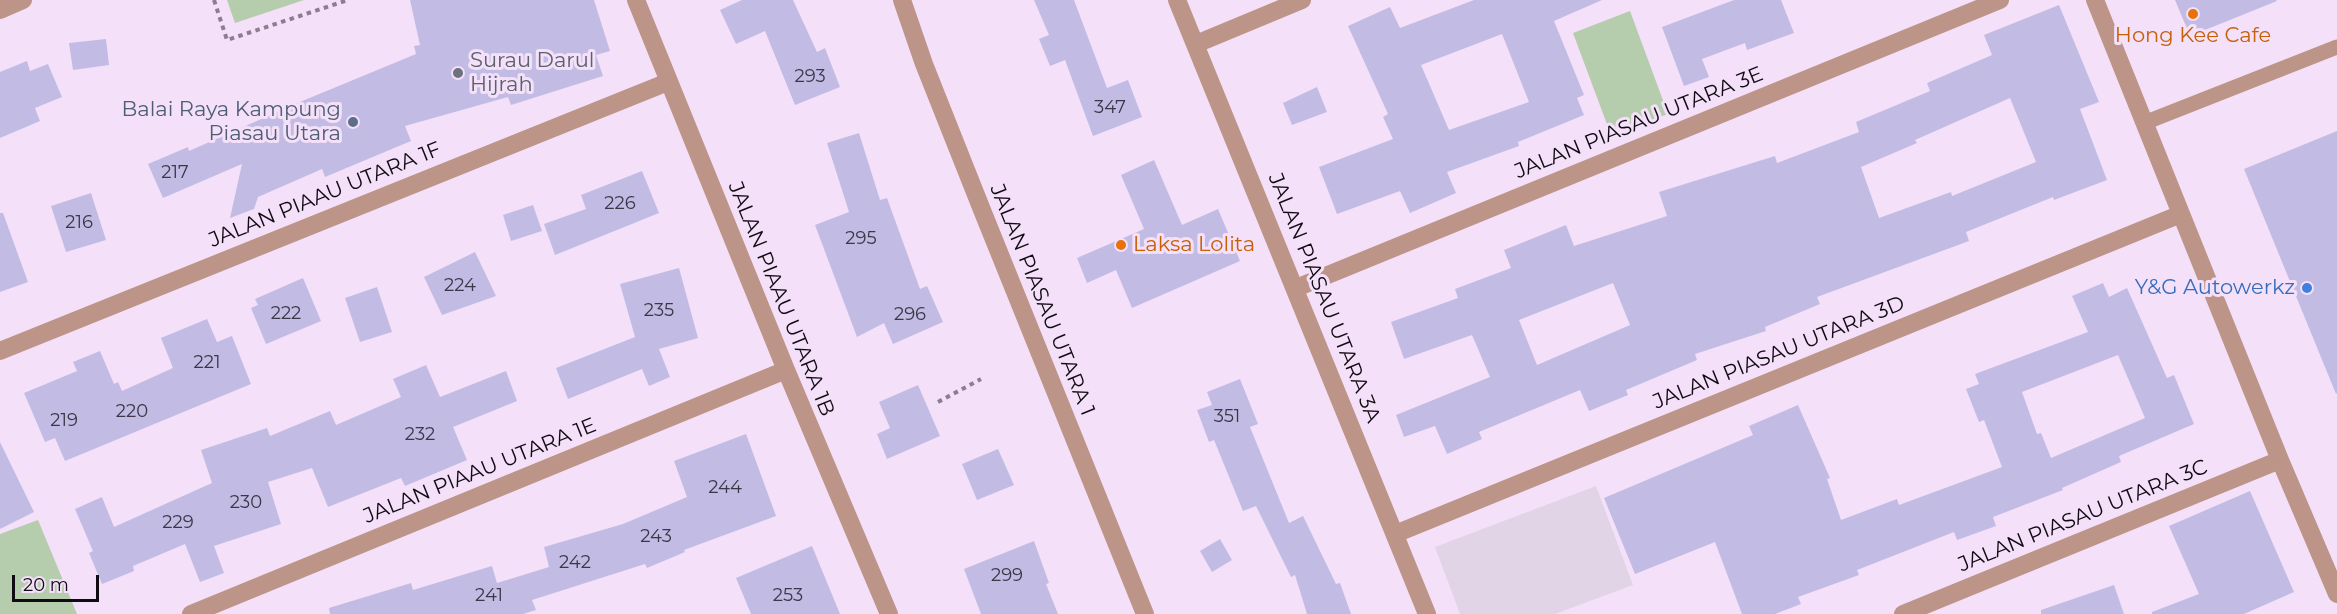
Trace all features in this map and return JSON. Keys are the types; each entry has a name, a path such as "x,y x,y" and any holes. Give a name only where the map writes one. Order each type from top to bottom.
{"street":[{"path":"0,10 23,0"},
{"name":"JALAN PIAAU UTARA 1B","path":"636,0 786,370 889,614"},
{"name":"JALAN PIASAU UTARA 1","path":"902,0 924,64 1145,614"},
{"name":"JALAN PIASAU UTARA 3A","path":"1177,0 1427,614"},
{"path":"1196,44 1302,0"},
{"name":"JALAN PIASAU UTARA 3E","path":"1296,288 2000,0"},
{"path":"2095,0 2280,460 2337,594"},
{"name":"JALAN PIAAU UTARA 1F","path":"0,351 668,82"},
{"name":"JALAN PIASAU UTARA 3D","path":"1395,534 2181,214"},
{"name":"JALAN PIAAU UTARA 1E","path":"191,614 786,370"},
{"name":"JALAN PIASAU UTARA 3C","path":"1903,614 2280,460"}],"lane":[{"path":"2144,123 2337,46"}],"path":[{"path":"214,0 227,40 348,0"},
{"path":"938,402 981,379"}],"shaded area":[{"path":"1596,486 1633,585 1555,614 1460,614 1435,547"}],"green space":[{"path":"227,0 304,0 235,23"},
{"path":"1630,11 1668,114 1611,135 1573,33"},
{"path":"38,520 77,614 0,614 0,534"}],"building":[{"path":"410,0 594,0 610,51 596,55 603,76 511,105 508,97 405,126 411,141 325,177 322,169 258,197 254,209 230,218 242,164 163,198 148,164 188,147 189,151 416,54 414,46 420,45"},
{"path":"742,0 793,0 817,52 825,48 840,87 795,105 765,31 736,44 720,10"},
{"path":"1034,0 1074,0 1107,88 1128,80 1142,117 1093,136 1065,60 1050,66 1039,39 1049,35"},
{"path":"1474,0 1602,0 1554,21 1584,95 1577,98 1584,115 1518,142 1519,146 1447,172 1456,193 1410,213 1400,191 1337,214 1319,167 1393,139 1383,117 1388,114 1348,26 1390,7 1400,28","holes":["1502,34 1529,102 1449,130 1421,65"]},
{"path":"1734,0 1781,0 1794,33 1747,50 1745,43 1702,59 1709,77 1684,86 1662,27"},
{"path":"2175,0 2276,0 2277,1 2190,36"},
{"path":"2059,5 2099,102 2080,109 2107,180 2054,200 2053,197 1966,232 1969,241 1817,297 1820,304 1765,327 1766,331 1695,354 1697,360 1626,390 1628,395 1589,411 1580,390 1479,432 1482,439 1447,454 1435,426 1404,437 1396,415 1490,377 1472,335 1404,359 1391,322 1458,298 1455,289 1511,268 1504,250 1566,225 1574,246 1667,216 1659,192 1775,156 1777,163 1859,132 1856,122 1930,91 1927,83 1992,55 1984,35","holes":["2010,98 2036,162 1952,196 1951,192 1879,218 1861,167 1917,143 1915,140","1613,283 1630,325 1537,365 1519,320"]},
{"path":"106,39 109,65 73,70 69,43"},
{"path":"27,61 30,71 48,64 62,97 35,108 40,121 0,138 0,72"},
{"path":"1317,87 1327,112 1292,125 1283,103"},
{"path":"2337,131 2337,393 2336,394 2244,169"},
{"path":"859,133 880,200 887,198 920,289 927,286 943,322 893,344 884,323 857,337 815,225 849,212 827,143"},
{"path":"1154,160 1182,225 1218,209 1240,261 1132,308 1116,270 1087,283 1077,258 1144,229 1121,175"},
{"path":"642,171 659,213 555,255 544,224 586,209 581,195"},
{"path":"91,193 106,240 66,252 51,206"},
{"path":"533,205 542,231 511,241 503,215"},
{"path":"0,213 3,213 28,282 0,292"},
{"path":"475,252 496,296 442,315 424,277"},
{"path":"679,268 698,338 659,349 670,377 649,386 642,369 568,399 556,368 635,337 620,284"},
{"path":"303,278 321,321 266,344 251,308 258,305 255,299"},
{"path":"2103,283 2109,297 2127,288 2167,378 2174,375 2194,424 2119,456 2121,462 2062,488 2063,490 1993,517 1996,526 1957,540 1954,532 1857,570 1859,575 1798,597 1801,604 1775,614 1742,614 1715,542 1635,574 1604,498 1753,435 1749,426 1798,405 1830,478 1827,479 1841,520 1897,499 1899,505 2002,467 1984,420 1979,422 1966,389 1979,384 1975,374 2088,332 2072,296","holes":["2118,355 2145,418 2051,458 2041,433 2037,434 2022,392"]},
{"path":"377,287 392,332 360,342 345,298"},
{"path":"207,319 217,342 232,336 251,384 65,461 55,438 45,442 24,393 77,371 73,362 100,351 114,384 118,382 122,391 173,368 161,338"},
{"path":"426,365 440,397 506,371 517,401 453,427 467,460 405,486 401,478 328,507 312,468 268,482 281,524 214,546 224,573 200,582 185,544 133,566 134,571 102,584 89,553 93,551 75,509 102,497 114,527 212,483 201,450 267,428 270,436 330,411 336,425 401,397 393,379"},
{"path":"1240,379 1258,424 1250,427 1289,523 1303,516 1336,584 1340,583 1351,614 1307,614 1295,575 1291,577 1256,506 1243,511 1214,440 1209,442 1197,410 1212,405 1207,392"},
{"path":"918,385 940,436 887,459 877,434 890,428 879,402"},
{"path":"746,434 776,516 684,550 685,552 647,568 645,564 532,600 536,610 523,614 330,614 329,608 411,583 413,590 492,566 497,583 549,567 544,547 623,524 687,497 674,461"},
{"path":"0,442 34,512 0,529"},
{"path":"998,449 1014,485 977,500 962,464"},
{"path":"2250,491 2294,592 2244,614 2152,614 2152,612 2199,594 2169,526"},
{"path":"1220,539 1232,560 1212,572 1200,551"},
{"path":"1034,541 1049,583 1046,584 1058,614 981,614 964,569"},
{"path":"812,546 840,614 751,614 736,578"},
{"path":"2114,585 2124,614 2041,614 2041,610"}],"place":[{"name":"Hong Kee Cafe","path":"2193,14"},
{"name":"Surau Darul Hijrah","path":"458,73"},
{"name":"Balai Raya Kampung Piasau Utara","path":"353,122"},
{"name":"Laksa Lolita","path":"1121,245"},
{"name":"Y&G Autowerkz","path":"2307,288"}]}
